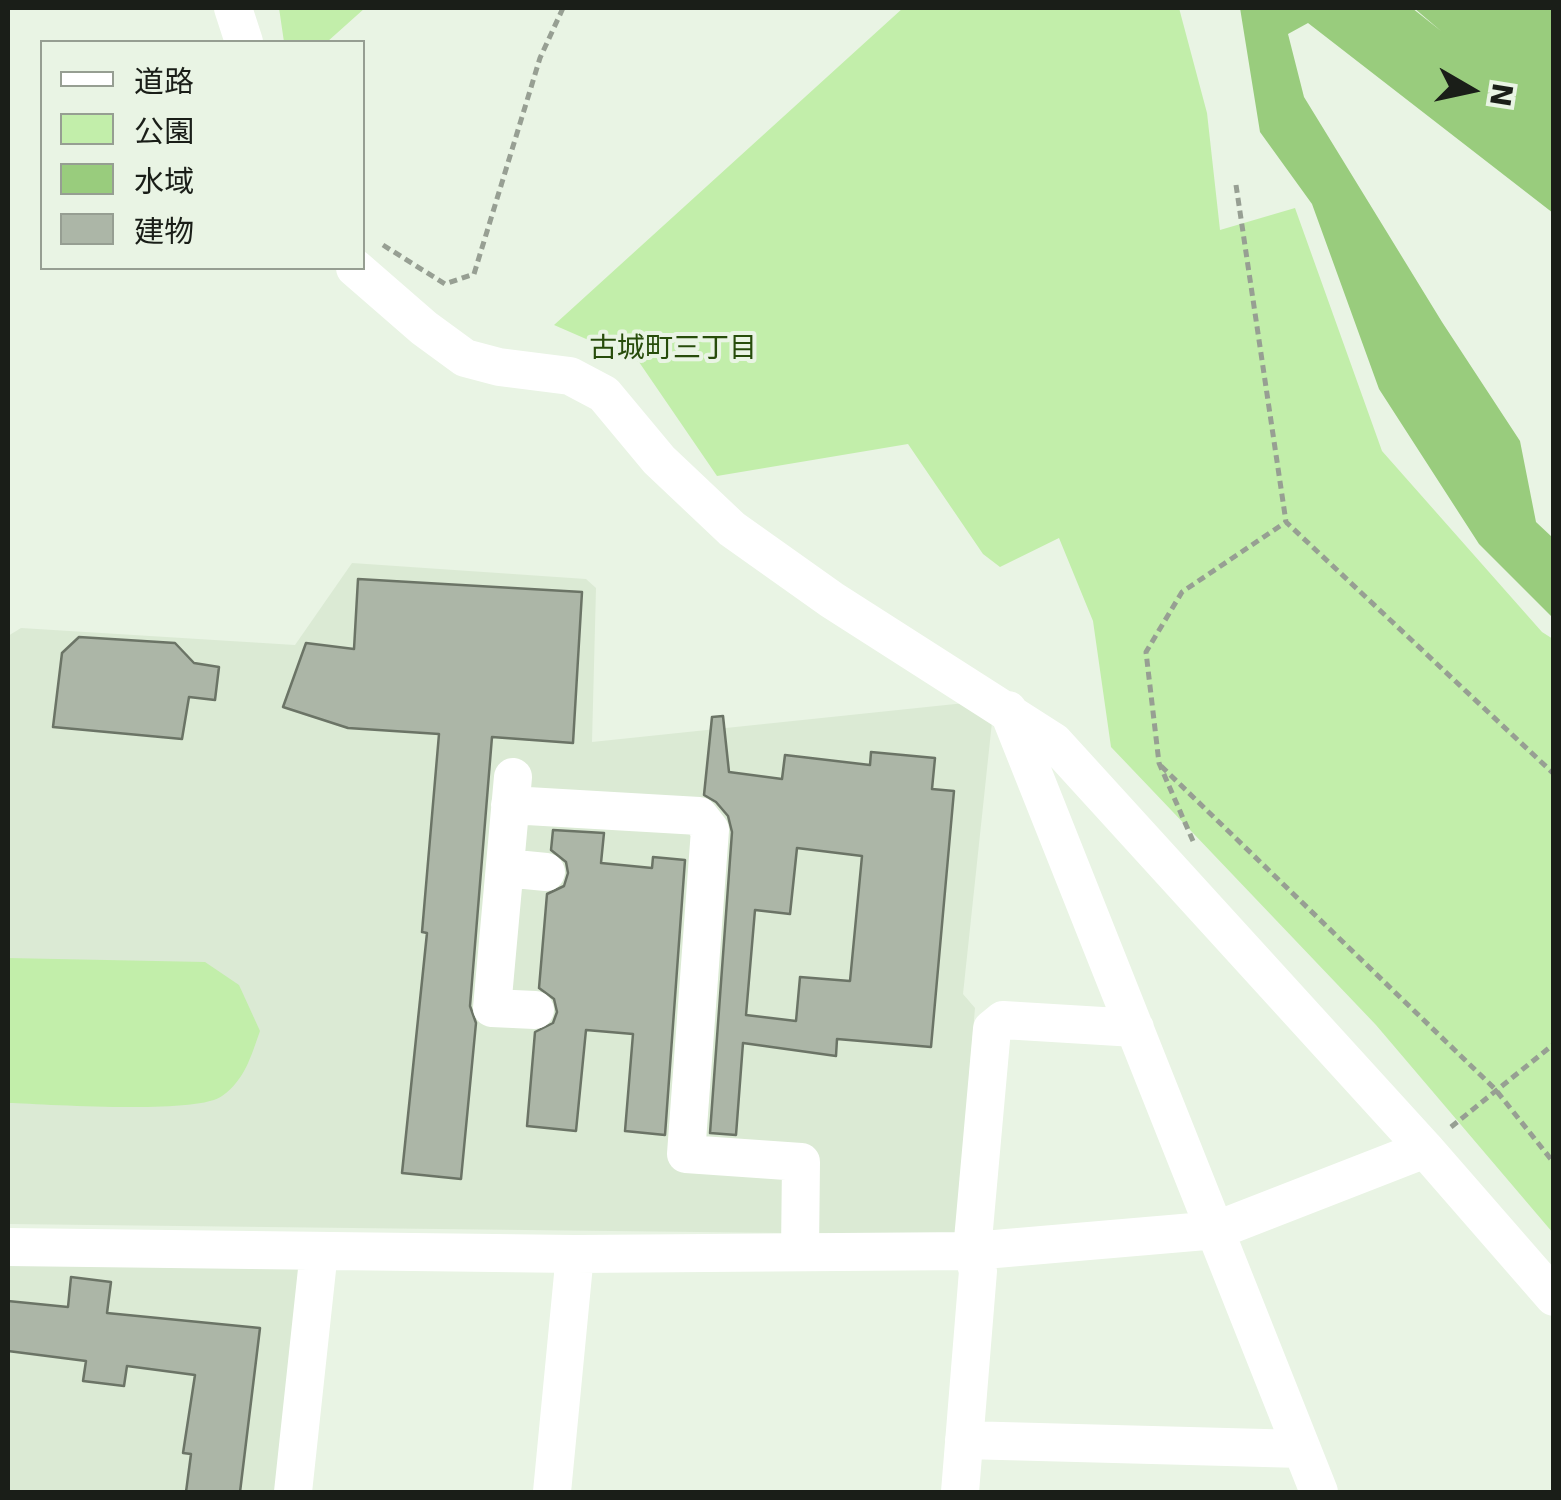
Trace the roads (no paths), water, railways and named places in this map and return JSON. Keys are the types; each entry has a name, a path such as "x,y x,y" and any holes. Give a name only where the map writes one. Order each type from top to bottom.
{"street":[{"path":"233,8 243,40"},
{"path":"367,255 424,328 466,358 500,368 570,376 604,394 659,460 732,529 832,600 1054,742 1554,1297"},
{"path":"1008,710 1320,1492"},
{"path":"534,1010 492,1008 512,791 698,816 710,830 686,1154 801,1162 800,1252"},
{"path":"504,868 546,872"},
{"path":"960,1492 978,1271 972,1250 992,1029 1003,1020 1135,1028"},
{"path":"8,1246 575,1254 972,1250 1218,1230 1425,1150"},
{"path":"293,1492 319,1251"},
{"path":"552,1492 575,1254"},
{"path":"964,1440 1302,1449"}],"water":[{"path":"1240,8 1412,8 1441,31 1414,8 1553,8 1553,213 1308,23 1288,34 1304,97 1520,441 1536,522 1553,538 1553,618 1479,544 1379,389 1312,204 1260,132"}],"district":[{"name":"古城町三丁目","path":"673,350"}]}
